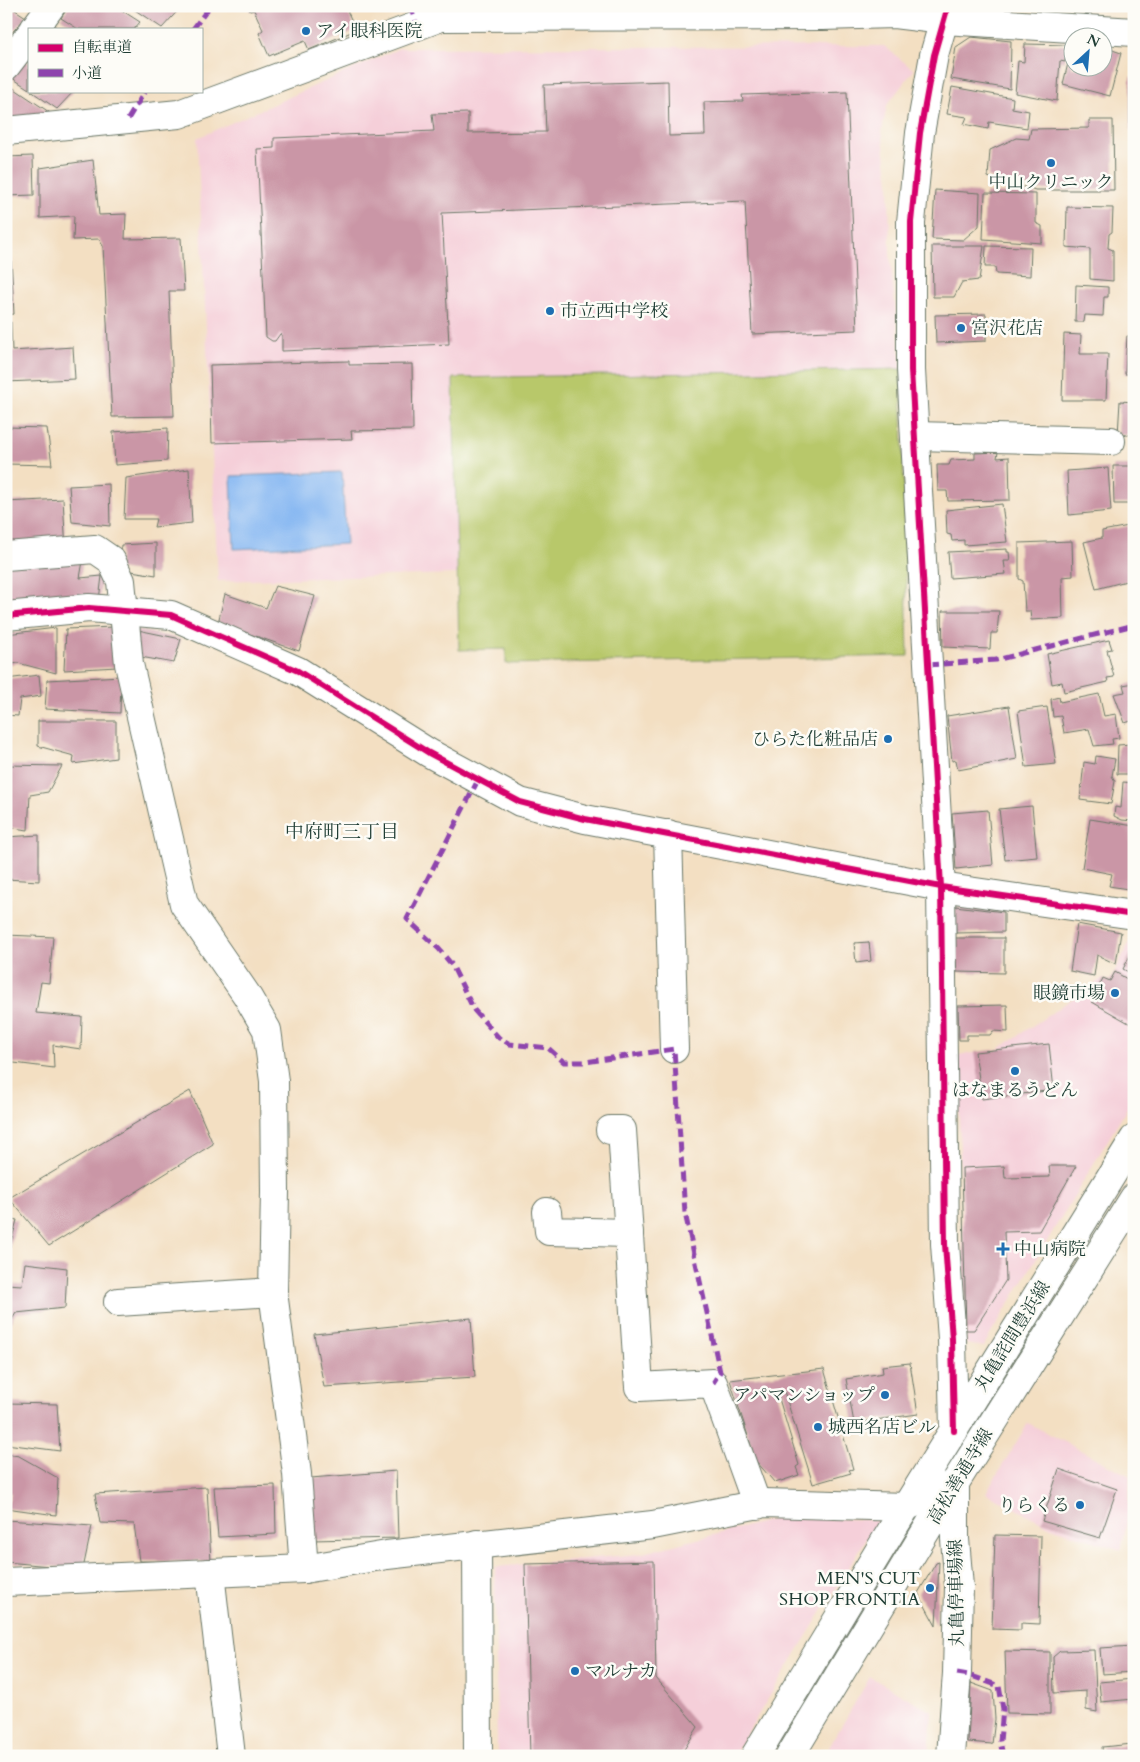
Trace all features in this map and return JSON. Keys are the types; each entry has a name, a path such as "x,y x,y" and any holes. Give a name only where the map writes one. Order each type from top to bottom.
{"street":[{"path":"35,28 51,6"},
{"path":"6,131 179,114 441,17 464,12 824,11 894,14 946,13 1134,32"},
{"name":"丸亀停車場線","path":"946,13 934,55 920,133 911,222 911,370 941,886 945,1244 952,1339 955,1539 958,1587 957,1673 951,1756"},
{"path":"6,66 28,37"},
{"path":"915,436 1111,441"},
{"path":"6,556 95,549 111,560 121,581 129,664 184,904 246,994 267,1030 274,1081 275,1192 272,1292 297,1474 304,1569"},
{"path":"6,616 88,608 171,615 298,671 429,753 520,802 586,819 941,886 1134,915"},
{"path":"668,834 674,1050"},
{"path":"610,1130 622,1130 639,1387 712,1383 757,1504"},
{"name":"丸亀詫間豊浜線","path":"954,1431 1134,1139"},
{"path":"1102,1190 1132,1207"},
{"name":"高松善通寺線","path":"790,1756 955,1483 1132,1207"},
{"path":"547,1212 549,1231 629,1233"},
{"path":"118,1302 272,1292"},
{"name":"高松善通寺線","path":"755,1756 954,1431"},
{"path":"6,1582 304,1569 387,1555 653,1524 764,1503 906,1507 955,1483"},
{"path":"477,1544 478,1756"},
{"path":"210,1573 231,1756"}],"shaded area":[{"name":"市立西中学校","path":"884,46 914,70 887,105 882,131 889,183 890,253 901,369 908,656 506,664 506,649 459,650 457,574 218,581 197,138 400,48"},
{"path":"1134,933 1134,1097 983,1347 966,1344 957,1055 997,1050 1103,978 1110,981"},
{"path":"1028,1423 1130,1476 1129,1513 1121,1550 1051,1527 986,1493"},
{"path":"783,1517 878,1520 733,1756 497,1756 495,1567 639,1554"},
{"path":"870,1677 932,1711 929,1756 824,1756"}],"green space":[{"path":"901,369 908,656 506,664 506,649 459,650 453,378"}],"water":[{"path":"342,472 346,544 234,549 231,476"}],"building":[{"path":"6,6 26,17 6,39"},
{"path":"69,6 115,6 140,22 135,28 76,28 61,18"},
{"path":"134,6 182,6 162,28 132,8"},
{"name":"アイ眼科医院","path":"248,6 345,6 356,30 309,50 305,41 269,56 259,33 263,30 254,10 250,11"},
{"path":"971,37 1011,41 1010,89 951,79 956,47"},
{"path":"1025,44 1062,45 1057,101 1015,93 1018,61 1024,62"},
{"path":"1112,50 1121,53 1110,96 1063,84 1064,78 1112,78"},
{"path":"19,58 28,62 28,88 9,76"},
{"path":"1130,77 1134,78 1134,129 1130,130"},
{"path":"668,81 669,136 705,135 704,102 743,101 742,95 847,92 857,330 752,334 745,201 442,213 449,344 282,351 282,335 280,334 275,341 266,337 257,149 274,148 274,138 434,131 432,114 468,113 468,133 546,132 544,85"},
{"path":"6,83 52,114 6,121"},
{"path":"952,87 1013,98 1012,108 1029,111 1027,128 989,122 988,129 964,124 967,117 947,114"},
{"path":"32,92 73,92 57,109"},
{"name":"中山クリニック","path":"1089,120 1113,120 1114,190 1035,190 1028,187 1015,187 988,177 990,150 1016,138 1029,139 1031,129 1089,128"},
{"path":"33,156 34,195 6,196 6,157"},
{"path":"93,160 99,215 126,214 125,239 181,238 184,291 169,291 174,416 112,417 103,246 99,239 73,240 74,216 40,218 40,168"},
{"path":"935,190 980,193 979,226 963,240 932,239"},
{"path":"985,193 1036,194 1036,223 1042,226 1042,243 983,239"},
{"path":"1067,207 1113,208 1112,232 1109,234 1108,248 1113,250 1113,281 1090,279 1090,249 1066,247"},
{"path":"6,220 9,220 14,314 6,315"},
{"path":"932,246 984,246 979,280 962,282 954,297 933,297"},
{"path":"986,246 1031,247 1030,276 996,274 995,267 985,267"},
{"path":"1076,285 1108,287 1108,297 1104,297 1103,316 1085,315 1084,322 1075,322"},
{"name":"宮沢花店","path":"986,314 986,341 936,343 935,315"},
{"path":"6,322 11,322 12,351 73,347 75,379 6,382"},
{"path":"1064,334 1081,335 1080,354 1108,354 1106,400 1062,400"},
{"path":"1127,336 1134,336 1134,374 1125,374"},
{"path":"349,361 349,365 412,364 413,430 351,431 352,439 212,443 210,365"},
{"path":"1120,401 1134,402 1134,435 1118,435"},
{"path":"6,427 47,428 52,465 6,464"},
{"path":"168,428 167,461 115,465 113,432"},
{"path":"998,452 997,458 1009,457 1010,500 948,501 947,491 938,491 937,465 949,465 951,460 975,459 975,453"},
{"path":"1113,466 1134,466 1134,504 1114,504"},
{"path":"1108,468 1111,511 1069,515 1067,471"},
{"path":"189,469 192,523 154,527 156,519 124,519 126,478"},
{"path":"109,484 110,526 72,522 69,486"},
{"path":"63,499 66,550 6,551 6,502"},
{"path":"1002,504 1007,542 964,545 964,540 952,541 951,535 947,534 946,510"},
{"path":"1134,525 1134,579 1096,589 1084,542 1102,538 1102,531"},
{"path":"1072,541 1073,576 1062,577 1063,618 1031,620 1030,611 1025,611 1023,581 1019,579 1019,543"},
{"path":"156,543 156,575 119,569 121,545"},
{"path":"1007,549 1010,561 1004,561 1006,574 950,578 948,552"},
{"path":"83,561 80,578 102,576 99,600 6,602 6,565"},
{"path":"275,586 315,596 299,651 218,623 225,594 266,608"},
{"path":"942,611 999,611 997,633 991,633 990,649 943,647"},
{"path":"113,627 117,667 64,670 66,629"},
{"path":"56,628 56,673 18,663 6,665 6,634"},
{"path":"133,629 181,639 174,663 135,656"},
{"path":"1109,640 1112,649 1107,650 1114,677 1107,678 1108,682 1064,692 1062,682 1052,684 1047,654"},
{"path":"39,675 41,696 20,699 18,716 6,715 6,679"},
{"path":"121,676 120,713 45,709 47,680"},
{"path":"1134,683 1134,720 1125,723 1114,694 1125,692 1123,685"},
{"path":"1099,694 1104,716 1116,714 1119,738 1112,739 1113,744 1094,746 1089,729 1064,733 1061,716 1053,717 1051,699 1059,697 1060,702"},
{"path":"1009,706 1017,759 958,770 956,760 952,761 947,716"},
{"path":"1047,707 1056,764 1026,767 1018,711"},
{"path":"38,721 116,721 116,758 73,764 74,756 38,746"},
{"path":"1134,738 1134,774 1117,774 1118,745 1131,744 1130,740"},
{"path":"1096,756 1115,759 1112,776 1115,781 1111,804 1080,800 1084,762 1095,764"},
{"path":"6,765 62,766 48,792 30,795 28,830 6,827"},
{"path":"1123,782 1134,783 1134,821 1122,820 1114,816 1115,807 1121,808"},
{"path":"1032,806 1037,857 1005,860 999,809"},
{"path":"988,810 993,865 956,869 952,813"},
{"path":"1090,819 1134,826 1134,890 1109,886 1112,874 1082,868"},
{"path":"39,835 39,881 6,879 6,837"},
{"path":"955,906 1004,912 1004,932 956,933"},
{"path":"1077,924 1121,932 1116,964 1097,955 1094,976 1070,971"},
{"path":"6,935 53,937 49,983 41,982 36,1013 82,1017 81,1049 53,1045 54,1068 6,1062"},
{"path":"954,938 1004,938 1004,973 957,972"},
{"path":"869,942 871,961 856,963 854,943"},
{"path":"1134,948 1134,975 1123,969"},
{"name":"眼鏡市場","path":"1115,972 1134,983 1134,1026 1092,1002 1103,978 1110,981"},
{"path":"1007,1005 1008,1032 993,1031 990,1035 967,1035 967,1040 959,1040 958,1006"},
{"name":"はなまるうどん","path":"1049,1044 1054,1090 982,1099 975,1052"},
{"path":"190,1091 213,1144 49,1246 9,1198"},
{"name":"中山病院","path":"1004,1166 1005,1178 1050,1177 1049,1166 1076,1166 1039,1231 1004,1232 1006,1280 974,1330 966,1330 962,1168"},
{"path":"6,1218 17,1220 8,1253 6,1252"},
{"path":"25,1263 67,1268 65,1308 16,1313 6,1329 6,1284 22,1285"},
{"path":"471,1318 475,1377 324,1387 314,1334"},
{"path":"910,1363 918,1414 854,1423 846,1379 883,1373 882,1366"},
{"name":"城西名店ビル","path":"824,1369 853,1469 849,1470 851,1473 813,1484 784,1391 777,1392 799,1465 796,1467 799,1475 775,1483 756,1461 730,1380"},
{"path":"6,1403 57,1404 60,1451 6,1444"},
{"path":"6,1454 19,1456 58,1478 56,1515 6,1508 11,1493 6,1492"},
{"name":"りらくる","path":"1059,1469 1117,1489 1100,1538 1042,1521"},
{"path":"396,1471 398,1538 312,1540 311,1478"},
{"path":"275,1485 276,1534 218,1537 214,1487"},
{"path":"207,1487 211,1562 139,1561 134,1524 100,1523 95,1494"},
{"path":"6,1520 92,1526 83,1569 6,1562"},
{"path":"995,1535 1041,1536 1039,1624 1021,1623 1021,1630 992,1629"},
{"path":"654,1561 656,1678 698,1727 680,1756 530,1756 525,1564"},
{"path":"939,1562 936,1626 918,1593 936,1563"},
{"path":"1134,1646 1134,1672 1102,1674 1100,1648"},
{"path":"1094,1650 1097,1712 1086,1710 1086,1691 1054,1693 1053,1657 1060,1651"},
{"path":"1005,1651 1050,1652 1050,1714 1007,1713"},
{"path":"1134,1679 1134,1699 1101,1702 1099,1682"},
{"path":"971,1683 993,1691 995,1719 992,1744 968,1742"},
{"path":"1133,1744 1134,1756 1103,1756 1102,1747"}],"marked path":[{"path":"194,28 210,6"},
{"path":"410,6 417,26"},
{"path":"128,119 144,92"},
{"path":"928,665 996,660 1134,625"},
{"path":"478,780 407,919 439,949 452,965 474,1010 499,1038 510,1044 548,1048 564,1062 585,1062 674,1049 685,1213 720,1372 713,1383"},
{"path":"957,1673 969,1675 999,1686 1003,1709 1000,1741 1003,1756"}],"cycle path":[{"path":"948,6 934,55 920,133 911,222 911,370 941,887 945,1244 952,1339 954,1431"},
{"path":"6,616 89,608 171,615 298,671 429,753 520,802 585,819 941,887 1134,915"}],"place":[{"name":"アイ眼科医院","path":"306,31"},
{"name":"中山クリニック","path":"1051,163"},
{"name":"市立西中学校","path":"550,311"},
{"name":"宮沢花店","path":"961,328"},
{"name":"ひらた化粧品店","path":"888,739"},
{"name":"眼鏡市場","path":"1115,993"},
{"name":"はなまるうどん","path":"1015,1071"},
{"name":"中山病院","path":"1003,1249"},
{"name":"アパマンショップ","path":"885,1395"},
{"name":"城西名店ビル","path":"818,1427"},
{"name":"りらくる","path":"1080,1505"},
{"name":"MEN'S CUT SHOP FRONTIA","path":"930,1588"},
{"name":"マルナカ","path":"575,1671"}],"district":[{"name":"中府町三丁目","path":"342,831"}]}
